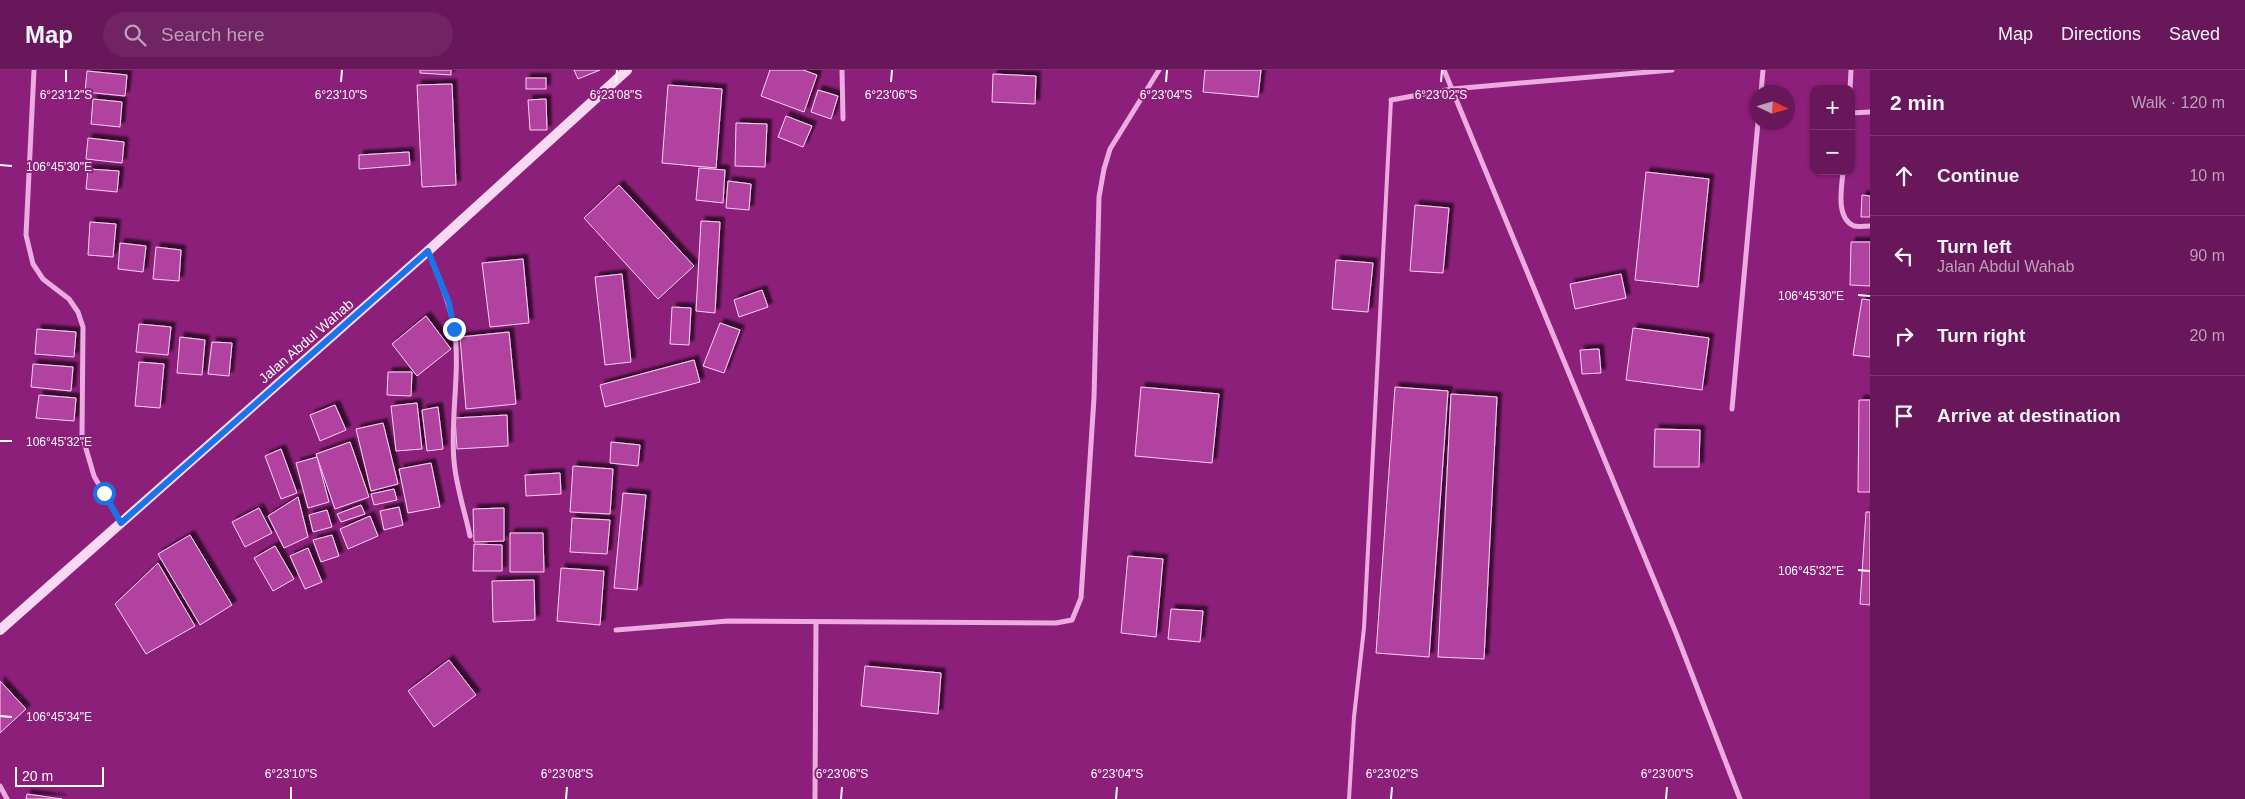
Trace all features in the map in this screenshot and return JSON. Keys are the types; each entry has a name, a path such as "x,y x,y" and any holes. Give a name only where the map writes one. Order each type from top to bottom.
{"street":[{"path":"34,70 26,235 33,264 43,279 68,299 78,312 83,327 82,436 94,476 121,523"},
{"name":"Jalan Abdul Wahab","path":"0,630 428,251 627,70"},
{"path":"842,70 843,119"},
{"path":"616,630 728,621 1056,624 1072,620 1081,598 1094,398 1099,197 1104,168 1110,149 1159,70"},
{"path":"1444,70 1676,633 1740,799"},
{"path":"1391,100 1452,89 1672,70"},
{"path":"1762,85 1763,70"},
{"path":"1850,85 1851,70"},
{"path":"1855,113 1870,112"},
{"path":"1732,409 1757,130"},
{"path":"1843,175 1841,203 1846,220 1855,226 1870,226"},
{"path":"428,251 449,303 454,329 456,366 453,412 454,463 470,536"},
{"path":"815,799 816,622"},
{"path":"0,786 7,799"}],"lane":[{"path":"1349,799 1354,717 1364,628 1391,100"}],"building":[{"path":"420,70 451,70 451,75 420,73"},
{"path":"574,70 600,70 578,79"},
{"path":"770,70 803,70 817,75 804,112 761,96"},
{"path":"1205,70 1261,70 1258,97 1203,92"},
{"path":"87,71 127,75 125,96 85,92"},
{"path":"993,74 1036,76 1035,104 992,102"},
{"path":"526,78 546,78 546,89 526,89"},
{"path":"452,84 456,185 422,187 417,85"},
{"path":"668,85 722,89 716,168 662,163"},
{"path":"818,90 838,96 831,119 811,112"},
{"path":"93,99 122,102 120,127 91,124"},
{"path":"546,99 547,130 530,130 528,100"},
{"path":"786,116 812,126 803,147 778,137"},
{"path":"736,123 767,124 765,167 735,166"},
{"path":"88,138 124,142 122,163 86,159"},
{"path":"409,152 410,165 359,169 359,155"},
{"path":"699,168 725,170 723,203 696,200"},
{"path":"88,169 119,171 117,192 86,189"},
{"path":"1646,172 1709,179 1698,287 1635,280"},
{"path":"728,181 751,184 749,210 726,208"},
{"path":"619,185 694,266 658,299 584,218"},
{"path":"1862,195 1870,196 1870,217 1861,217"},
{"path":"1415,205 1449,208 1443,273 1410,271"},
{"path":"701,221 720,222 715,313 696,311"},
{"path":"90,222 116,224 113,257 88,255"},
{"path":"1851,242 1870,242 1870,286 1850,285"},
{"path":"120,243 146,246 143,272 118,269"},
{"path":"156,247 181,250 179,281 153,279"},
{"path":"523,259 529,323 490,327 482,263"},
{"path":"1336,260 1373,263 1368,312 1332,309"},
{"path":"622,274 631,362 605,365 595,277"},
{"path":"1621,274 1626,298 1575,309 1570,284"},
{"path":"762,290 768,307 739,317 734,300"},
{"path":"1862,299 1870,300 1870,357 1853,355"},
{"path":"672,307 691,308 689,345 670,344"},
{"path":"426,316 451,349 417,376 392,344"},
{"path":"720,323 740,330 724,373 703,366"},
{"path":"139,324 171,327 168,355 136,352"},
{"path":"1633,328 1709,338 1702,390 1626,380"},
{"path":"37,329 76,332 74,357 35,354"},
{"path":"509,332 516,404 466,409 460,337"},
{"path":"180,337 205,340 202,375 177,373"},
{"path":"212,342 232,343 229,376 208,374"},
{"path":"1599,349 1601,373 1582,374 1580,350"},
{"path":"694,360 700,382 605,407 600,385"},
{"path":"139,362 164,364 160,408 135,406"},
{"path":"33,364 73,367 71,391 31,387"},
{"path":"388,372 412,372 411,396 387,395"},
{"path":"1141,387 1219,394 1212,463 1135,456"},
{"path":"1395,387 1448,391 1429,657 1376,653"},
{"path":"1451,394 1497,397 1484,659 1438,657"},
{"path":"39,395 76,398 74,421 36,418"},
{"path":"1859,400 1870,400 1870,492 1858,492"},
{"path":"417,403 422,449 396,451 391,406"},
{"path":"335,405 346,430 320,441 310,415"},
{"path":"438,407 443,449 427,451 422,410"},
{"path":"507,415 508,446 457,449 455,418"},
{"path":"383,423 398,484 371,491 356,429"},
{"path":"1655,429 1700,430 1699,467 1654,467"},
{"path":"350,442 369,497 335,509 316,454"},
{"path":"611,442 640,445 638,466 610,463"},
{"path":"281,449 297,493 281,499 265,456"},
{"path":"317,457 329,502 308,508 296,463"},
{"path":"431,463 440,507 408,513 399,469"},
{"path":"573,466 613,469 610,514 570,512"},
{"path":"560,473 561,494 526,496 525,475"},
{"path":"394,489 397,500 374,505 371,494"},
{"path":"623,493 646,495 637,590 614,588"},
{"path":"298,497 308,537 284,548 268,516"},
{"path":"361,505 365,514 341,522 337,514"},
{"path":"399,507 403,525 384,530 380,511"},
{"path":"259,508 272,533 245,547 232,522"},
{"path":"504,508 504,541 474,542 473,509"},
{"path":"327,510 332,527 313,532 309,515"},
{"path":"1866,512 1870,512 1870,605 1860,604"},
{"path":"370,516 378,536 348,549 340,529"},
{"path":"572,518 610,520 607,554 570,552"},
{"path":"510,533 543,533 544,572 510,572"},
{"path":"190,535 232,605 200,625 158,554"},
{"path":"332,535 339,556 321,562 313,540"},
{"path":"474,544 502,545 502,571 473,571"},
{"path":"275,546 294,579 273,591 254,558"},
{"path":"308,548 322,582 305,589 290,556"},
{"path":"1128,556 1163,559 1156,637 1121,633"},
{"path":"158,563 195,626 146,654 115,604"},
{"path":"561,568 604,571 600,625 557,621"},
{"path":"534,580 535,620 493,622 492,581"},
{"path":"1171,609 1203,611 1200,642 1168,639"},
{"path":"449,660 476,695 434,727 408,691"},
{"path":"865,666 941,673 938,714 861,706"},
{"path":"0,681 26,709 0,733"},
{"path":"27,794 62,799 26,799"}],"route":[{"path":"104,493 121,523 428,251 449,303 454,329"}]}
